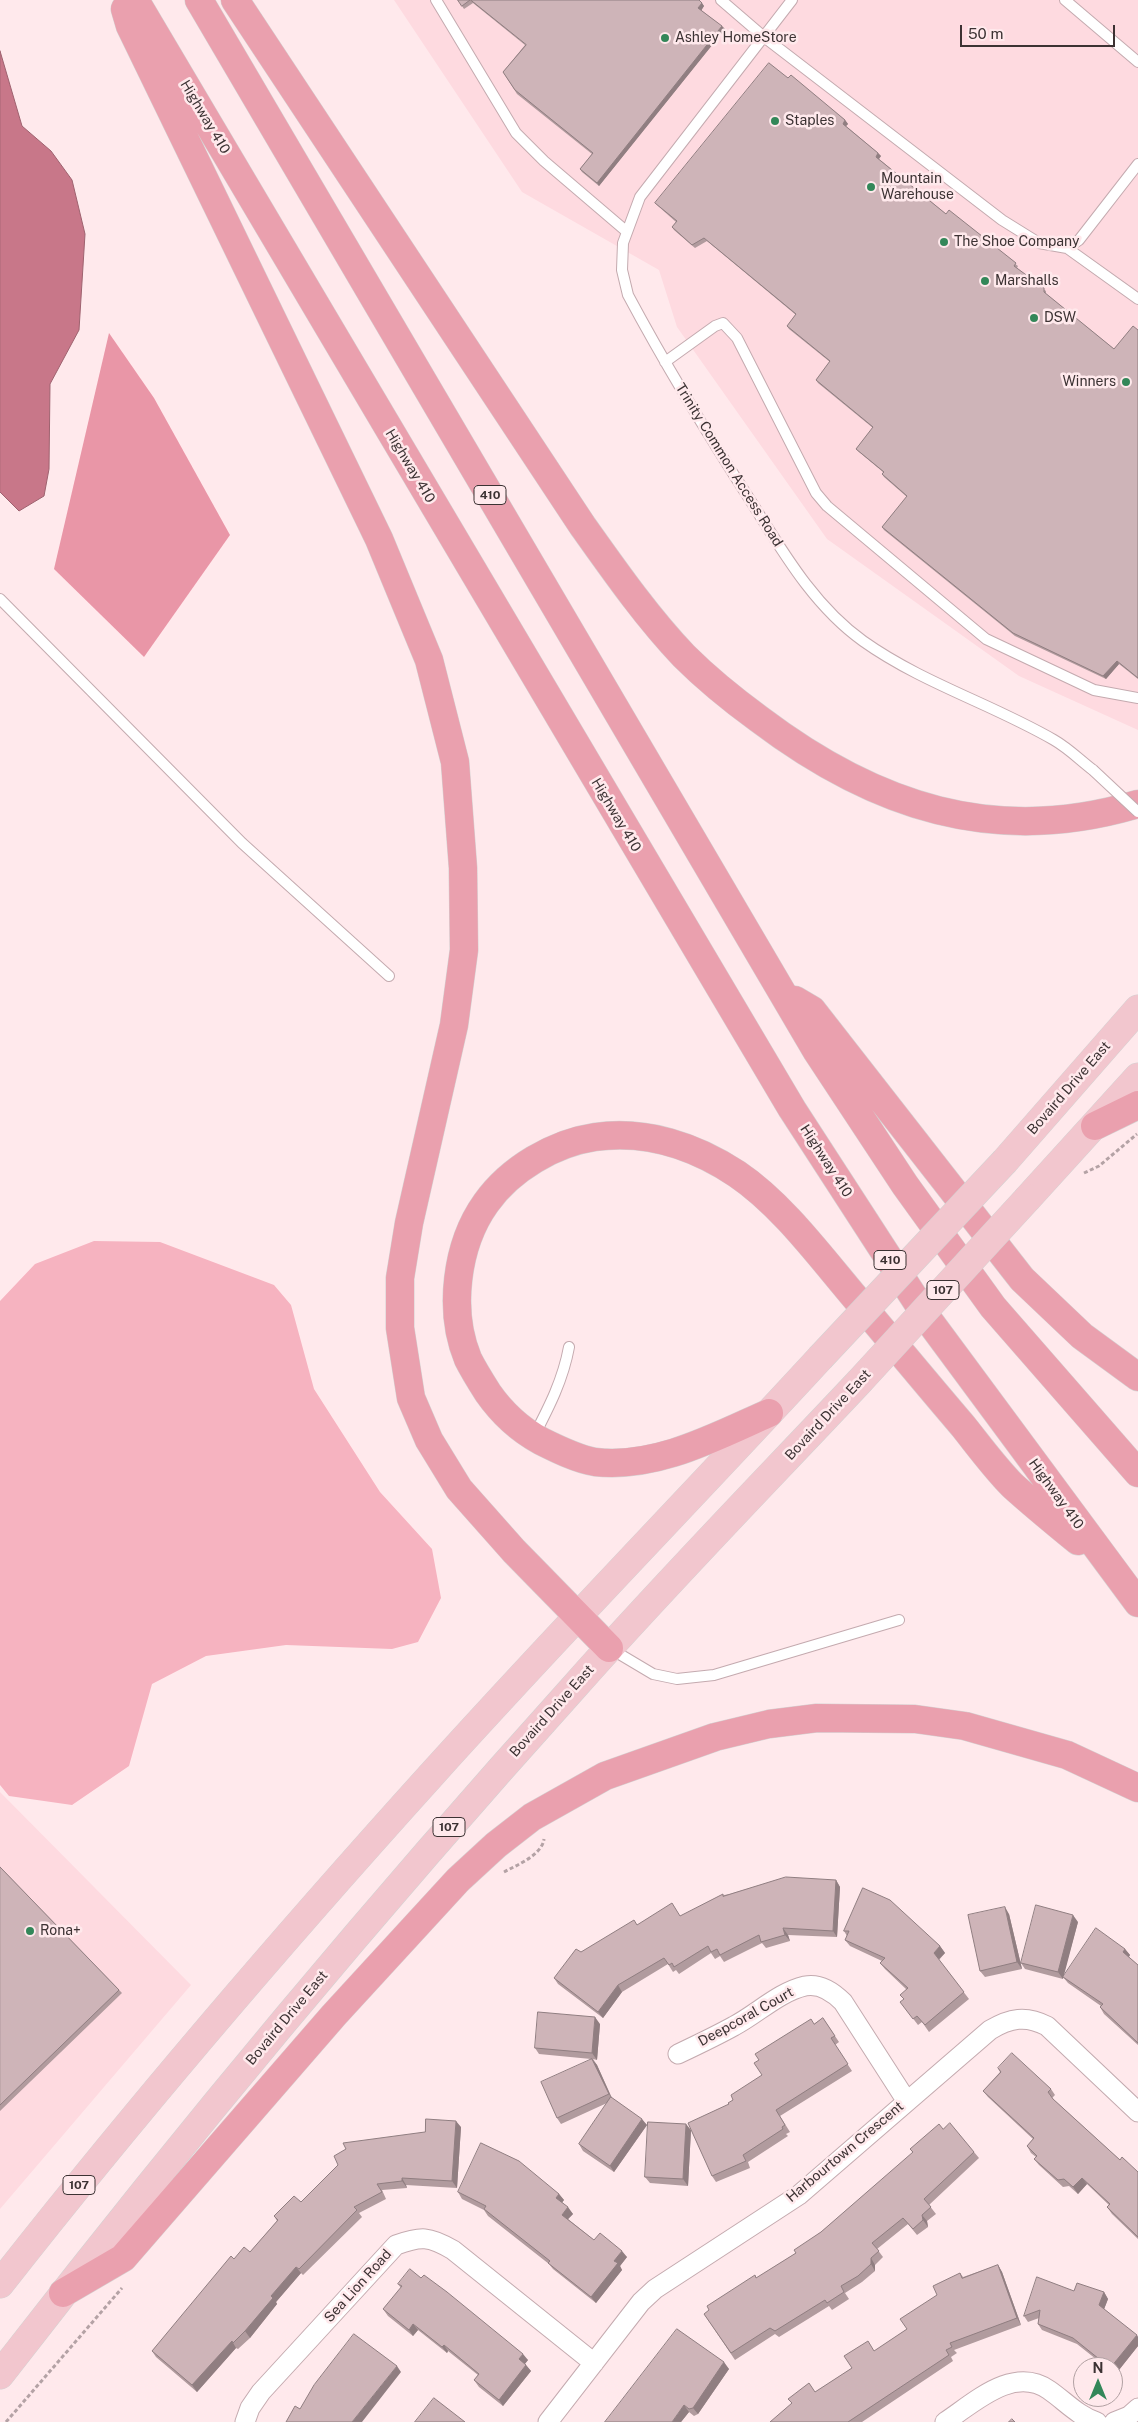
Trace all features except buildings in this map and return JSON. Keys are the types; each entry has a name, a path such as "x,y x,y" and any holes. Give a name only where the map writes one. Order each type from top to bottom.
{"highway":[{"path":"122,0 130,26 379,538 429,660 454,762 463,868 464,950 454,1025 409,1223 400,1278 400,1328 405,1370 411,1398 430,1440 459,1489 514,1550 609,1648"},
{"name":"Highway 410","path":"135,0 792,1109 930,1322 1138,1603"},
{"name":"410","path":"199,0 816,1050 904,1185 993,1307 1138,1473"},
{"path":"235,0 582,525 637,602 699,669 734,700 798,749 850,778 902,800 941,812 993,820 1055,821 1138,804"},
{"path":"781,991 812,1010 1022,1279 1103,1354 1138,1377"},
{"path":"1095,1126 1138,1106"},
{"path":"769,1413 687,1449 636,1461 594,1462 557,1450 523,1431 496,1403 468,1358 460,1332 457,1299 460,1263 472,1228 485,1203 505,1182 540,1156 559,1147 594,1137 631,1135 671,1142 709,1157 740,1176 790,1220 1012,1484 1114,1573"},
{"path":"63,2293 123,2258 334,2014 464,1874 496,1844 532,1817 605,1776 715,1737 769,1724 817,1718 915,1719 965,1726 1067,1755 1138,1788"}],"main road":[{"name":"Bovaird Drive East","path":"0,2284 159,2087 248,1981 436,1770 820,1358 1006,1162 1138,1009"},
{"name":"Bovaird Drive East","path":"0,2375 63,2293 220,2098 479,1793 609,1648 859,1382 1138,1077"}],"street":[{"name":"Deepcoral Court","path":"678,2054 734,2027 788,1992 806,1986 819,1986 832,1992 843,2002 906,2100"},
{"name":"Harbourtown Crescent","path":"548,2422 641,2302 656,2289 799,2194 906,2100 990,2030 1006,2021 1022,2018 1035,2020 1047,2026 1138,2112"},
{"name":"Sea Lion Road","path":"245,2422 250,2408 261,2392 396,2245 417,2237 436,2240 453,2250 594,2363"},
{"path":"945,2422 995,2389 1012,2382 1028,2382 1047,2388 1085,2418 1097,2422"},
{"path":"1114,2422 1129,2416 1138,2408"}],"lane":[{"path":"436,0 516,132 544,161 626,231"},
{"path":"721,0 764,37 1002,220 1039,243 1067,248 1138,299"},
{"name":"Trinity Common Access Road","path":"792,0 640,197 623,243 622,270 628,295 720,453 798,574 829,610 862,640 927,680 1006,715 1055,741 1093,770 1138,812"},
{"path":"1065,0 1138,62"},
{"path":"1067,248 1079,240 1138,164"},
{"path":"666,362 715,326 723,323 737,338 816,493 827,506 986,639 1094,690 1138,698"},
{"path":"0,599 242,843 389,976"},
{"path":"534,1437 565,1370 569,1347"},
{"path":"609,1648 653,1674 677,1679 714,1674 900,1620"}],"path":[{"path":"1075,1177 1099,1166 1138,1134"}],"shaded area":[{"path":"394,0 1138,0 1138,730 1019,676 827,539 677,327 659,270 522,192"},
{"path":"0,51 22,126 51,151 72,180 85,234 79,330 50,384 49,469 44,496 19,511 0,492"},
{"path":"109,333 154,398 230,535 144,657 54,569"},
{"path":"94,1241 160,1242 274,1285 291,1305 314,1389 380,1492 432,1549 441,1598 418,1642 392,1649 286,1645 206,1656 152,1684 129,1766 72,1805 9,1796 0,1785 0,1301 35,1264"},
{"path":"0,1792 191,1985 0,2209"}],"place":[{"name":"Ashley HomeStore","path":"665,38"},
{"name":"Staples","path":"775,121"},
{"name":"Mountain Warehouse","path":"871,187"},
{"name":"The Shoe Company","path":"944,242"},
{"name":"Marshalls","path":"985,281"},
{"name":"DSW","path":"1034,318"},
{"name":"Winners","path":"1126,382"},
{"name":"Rona+","path":"30,1931"}]}
